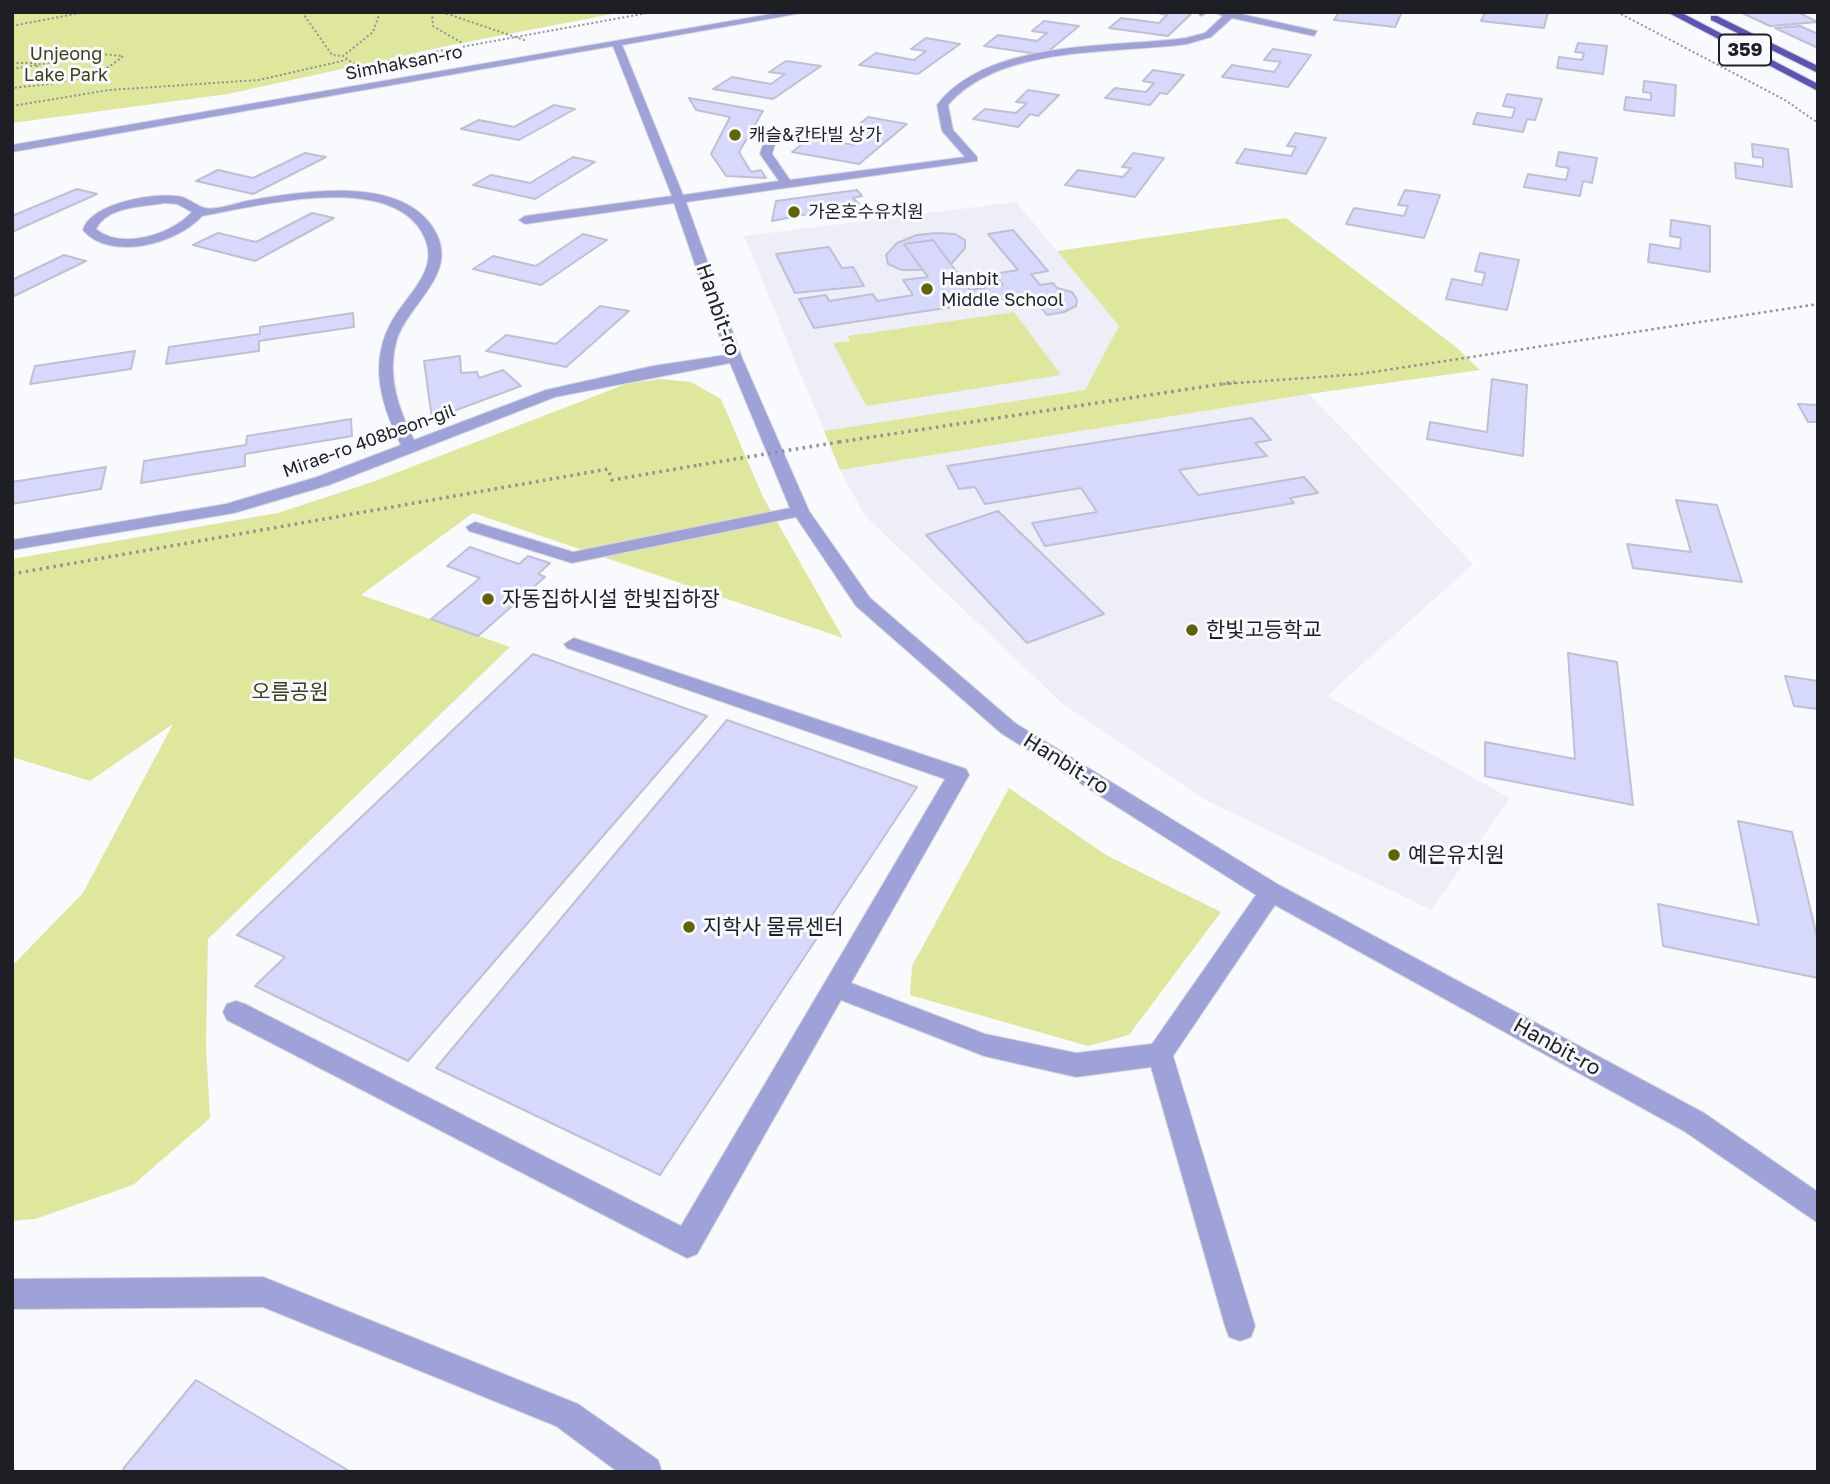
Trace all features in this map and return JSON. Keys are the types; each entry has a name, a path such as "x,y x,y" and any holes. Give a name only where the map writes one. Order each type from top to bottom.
{"main road":[{"name":"359","path":"1672,12 1818,88"},
{"name":"359","path":"1703,12 1818,70"}],"street":[{"name":"Simhaksan-ro","path":"12,149 219,116 616,42 802,12"},
{"path":"524,220 973,159 948,131 942,105 949,91 964,80 1043,56 1187,41 1208,35 1223,14 1314,33"},
{"name":"Hanbit-ro","path":"616,42 678,197 734,358 800,511 863,602 1008,729 1271,892 1694,1122 1818,1209"},
{"path":"772,135 766,154 787,184"},
{"path":"787,184 869,180"},
{"path":"198,213 338,193 387,201 406,208 426,226 435,247 434,266 390,340 386,379 391,410 410,448"},
{"path":"149,200 179,200 197,208 198,213 194,220 173,233 139,241 105,240 94,236 89,230 91,223 100,215 149,200"},
{"name":"Mirae-ro 408beon-gil","path":"12,545 228,509 323,481 551,393 653,371 734,358"},
{"path":"475,527 572,558 800,511"},
{"path":"236,1012 687,1244 958,775 574,644"},
{"path":"837,988 984,1045 1076,1065 1160,1054 1271,892"},
{"path":"1160,1054 1240,1326"},
{"path":"12,1294 263,1292 567,1415 646,1472"}],"path":[{"path":"12,13 24,12"},
{"path":"12,26 85,12"},
{"path":"302,12 332,55 342,56 357,66 653,12"},
{"path":"342,56 373,32 380,12"},
{"path":"432,12 433,26 462,43"},
{"path":"442,12 527,41"},
{"path":"1617,12 1785,100 1818,123"},
{"path":"12,69 93,55 123,56 116,63 93,71 12,88"},
{"path":"12,63 35,60 35,85"},
{"path":"12,106 109,89 259,80 347,60"},
{"path":"12,575 608,469 612,480 839,442 1250,380 1360,374 1818,304"}],"shaded area":[{"name":"Hanbit Middle School","path":"1016,202 1120,326 1085,390 824,431 744,236"},
{"name":"한빛고등학교","path":"1309,394 1473,564 1327,696 1510,798 1431,910 1206,800 1063,704 865,516 840,470"}],"green space":[{"name":"Unjeong Lake Park","path":"12,12 623,12 456,44 228,94 12,123"},
{"path":"1286,218 1456,347 1480,370 1309,394 840,470 824,431 1085,390 1119,326 1057,251"},
{"path":"1014,312 1061,375 866,406 833,343 850,341 848,336"},
{"name":"오름공원","path":"660,379 691,382 721,399 763,497 843,638 473,513 361,595 510,647 208,939 206,1045 210,1118 133,1185 35,1219 12,1221 12,966 83,893 173,724 90,781 12,757 12,559 278,513 375,481 626,384"},
{"path":"1009,788 1106,855 1221,912 1129,1035 1088,1046 910,995 912,966"}],"building":[{"path":"1153,12 1193,12 1168,36 1109,28 1121,18 1159,23 1167,15"},
{"path":"1339,12 1402,12 1395,27 1334,20"},
{"path":"1485,12 1548,12 1544,28 1481,21"},
{"path":"1740,12 1797,12 1818,22 1770,26"},
{"path":"1044,21 1079,26 1044,55 984,46 998,35 1037,41 1047,33 1032,31"},
{"path":"1800,26 1818,34 1818,48 1775,28"},
{"path":"926,38 960,44 918,74 859,65 876,53 914,60 926,51 911,49"},
{"path":"1578,43 1607,46 1603,74 1557,68 1559,57 1582,60 1584,53 1575,52"},
{"path":"1273,49 1311,55 1288,87 1222,77 1232,65 1274,72 1281,62 1264,60"},
{"path":"786,61 821,66 773,99 713,89 732,77 771,84 785,74 769,72"},
{"path":"1153,70 1184,75 1167,94 1160,93 1150,105 1105,98 1115,88 1146,92 1154,83 1143,81"},
{"path":"1644,81 1676,85 1674,116 1624,110 1626,97 1651,100 1651,93 1643,92"},
{"path":"1028,90 1059,95 1038,116 1030,114 1018,127 973,119 985,109 1016,113 1027,103 1016,102"},
{"path":"1507,94 1542,99 1535,120 1527,119 1523,132 1473,124 1477,113 1512,118 1515,108 1503,106"},
{"name":"캐슬&칸타빌 상가","path":"689,98 763,111 739,152 751,172 761,170 766,178 726,176 711,154 730,117 696,110"},
{"path":"554,105 575,109 519,140 461,129 479,120 514,127"},
{"path":"868,117 907,124 859,164 792,152 811,137 854,145 868,133 851,131"},
{"path":"1295,133 1326,138 1306,174 1236,163 1245,149 1291,156 1296,147 1287,146"},
{"path":"1752,144 1788,149 1792,187 1736,178 1735,163 1763,167 1763,158 1753,157"},
{"path":"1559,152 1597,158 1592,183 1583,181 1580,196 1524,187 1528,174 1566,180 1569,168 1556,166"},
{"path":"305,153 326,157 253,194 196,181 218,170 253,178"},
{"path":"1133,153 1164,158 1135,197 1065,185 1078,170 1123,177 1131,168 1122,167"},
{"path":"573,157 595,162 535,199 473,185 491,175 530,183"},
{"path":"77,189 97,194 12,232 12,216"},
{"name":"가온호수유치원","path":"857,190 862,196 853,198 859,204 772,221 776,201"},
{"path":"1405,190 1440,195 1424,238 1346,224 1354,208 1404,216 1408,206 1398,205"},
{"path":"312,213 334,218 255,261 193,245 218,233 256,242"},
{"path":"1671,220 1710,226 1710,272 1648,262 1650,244 1680,249 1681,238 1670,236"},
{"path":"1013,230 1048,271 1031,274 1040,285 1053,283 1057,288 1072,292 1077,300 1076,306 1064,312 1047,315 1031,295 814,328 799,299 826,295 829,301 873,294 877,301 913,295 903,280 928,277 904,244 933,240 970,290 1003,285 994,274 1018,270 988,234"},
{"path":"583,234 607,240 541,285 473,269 493,256 536,266"},
{"path":"955,234 965,240 965,248 951,264 933,240 904,244 923,270 902,270 888,264 886,255 897,243 917,235"},
{"path":"829,247 842,268 853,267 864,286 795,293 776,254"},
{"path":"1480,253 1519,260 1507,310 1446,299 1452,279 1482,285 1485,273 1475,271"},
{"path":"64,255 86,261 12,297 12,280"},
{"path":"600,306 629,311 566,367 486,351 506,335 556,344"},
{"path":"353,313 354,327 259,341 259,351 166,364 169,347 260,334 260,327"},
{"path":"135,351 131,369 30,384 35,366"},
{"path":"460,356 461,373 477,372 479,378 503,370 521,386 432,419 424,361"},
{"path":"1492,379 1527,385 1523,456 1427,439 1430,422 1487,432"},
{"path":"1798,404 1818,405 1818,422 1808,422"},
{"path":"1252,418 1271,440 1255,443 1267,456 1179,470 1198,495 1304,477 1318,493 1290,498 1294,503 1045,546 1032,523 1097,512 1081,488 985,504 975,487 959,489 947,466"},
{"path":"351,419 352,436 245,454 245,466 141,483 144,461 246,445 247,436"},
{"path":"106,467 101,489 12,504 12,482"},
{"path":"1676,500 1717,505 1742,582 1633,568 1627,544 1691,552"},
{"path":"998,511 1104,614 1027,643 926,535"},
{"name":"자동집하시설 한빛집하장","path":"470,547 519,564 528,556 550,563 538,574 545,577 478,636 431,619 480,578 447,566"},
{"path":"1568,653 1617,662 1633,805 1485,776 1485,742 1575,759"},
{"path":"533,654 707,716 408,1061 255,986 285,957 237,935"},
{"path":"1785,676 1818,681 1818,709 1794,706"},
{"name":"지학사 물류센터","path":"727,720 917,787 660,1175 436,1068"},
{"path":"1738,821 1792,832 1818,941 1818,978 1663,946 1658,904 1759,925"},
{"path":"196,1380 351,1472 128,1472 123,1469"}],"place":[{"name":"캐슬&칸타빌 상가","path":"735,135"},
{"name":"가온호수유치원","path":"794,212"},
{"name":"Hanbit Middle School","path":"927,289"},
{"name":"자동집하시설 한빛집하장","path":"488,599"},
{"name":"한빛고등학교","path":"1192,630"},
{"name":"예은유치원","path":"1394,855"},
{"name":"지학사 물류센터","path":"689,927"}]}
